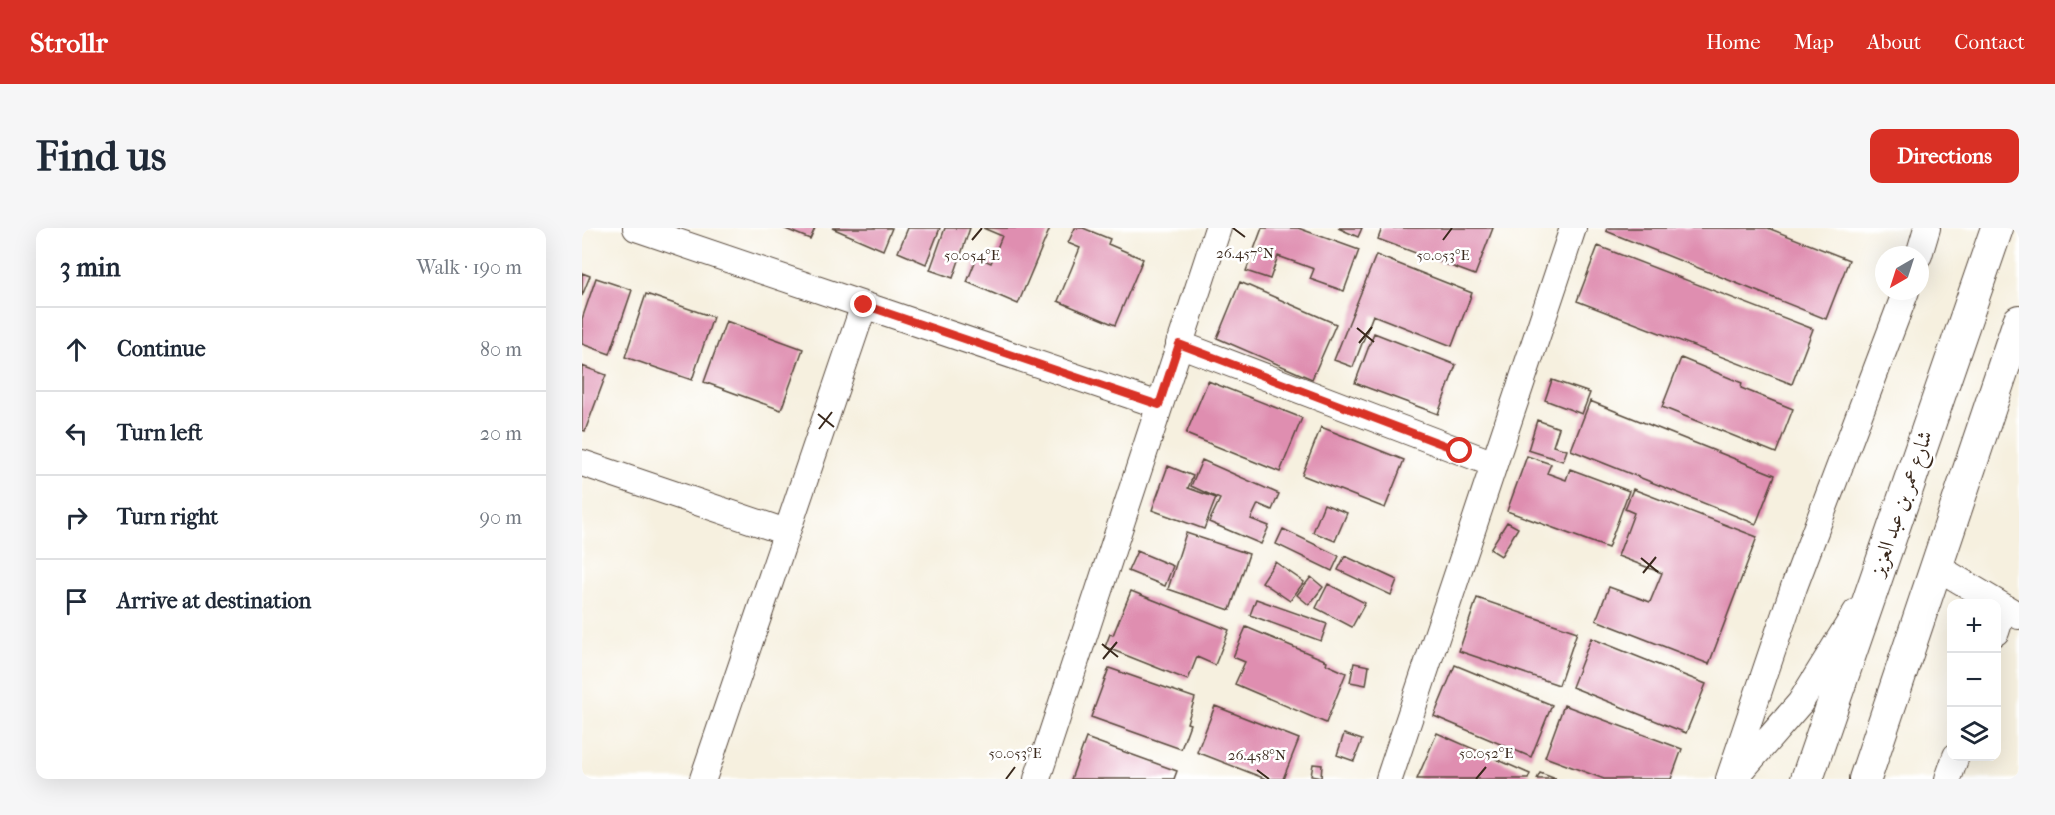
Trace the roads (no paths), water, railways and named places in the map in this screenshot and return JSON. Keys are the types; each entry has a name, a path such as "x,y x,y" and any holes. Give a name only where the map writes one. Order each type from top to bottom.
{"main road":[{"name":"شارع عمر بن عبد العزيز","path":"1807,779 1992,237"},
{"path":"1865,779 2019,321"}],"street":[{"path":"636,228 1159,405"},
{"path":"1037,779 1218,228"},
{"path":"1389,779 1573,228"},
{"path":"1922,246 1928,228"},
{"path":"1729,779 1794,587 1903,300"},
{"path":"703,779 864,305"},
{"path":"1179,344 1494,464"},
{"path":"582,463 786,532"},
{"path":"1937,567 2012,612 2001,626"},
{"path":"1734,779 1800,703 1873,584"},
{"path":"1948,779 1954,761"}]}
